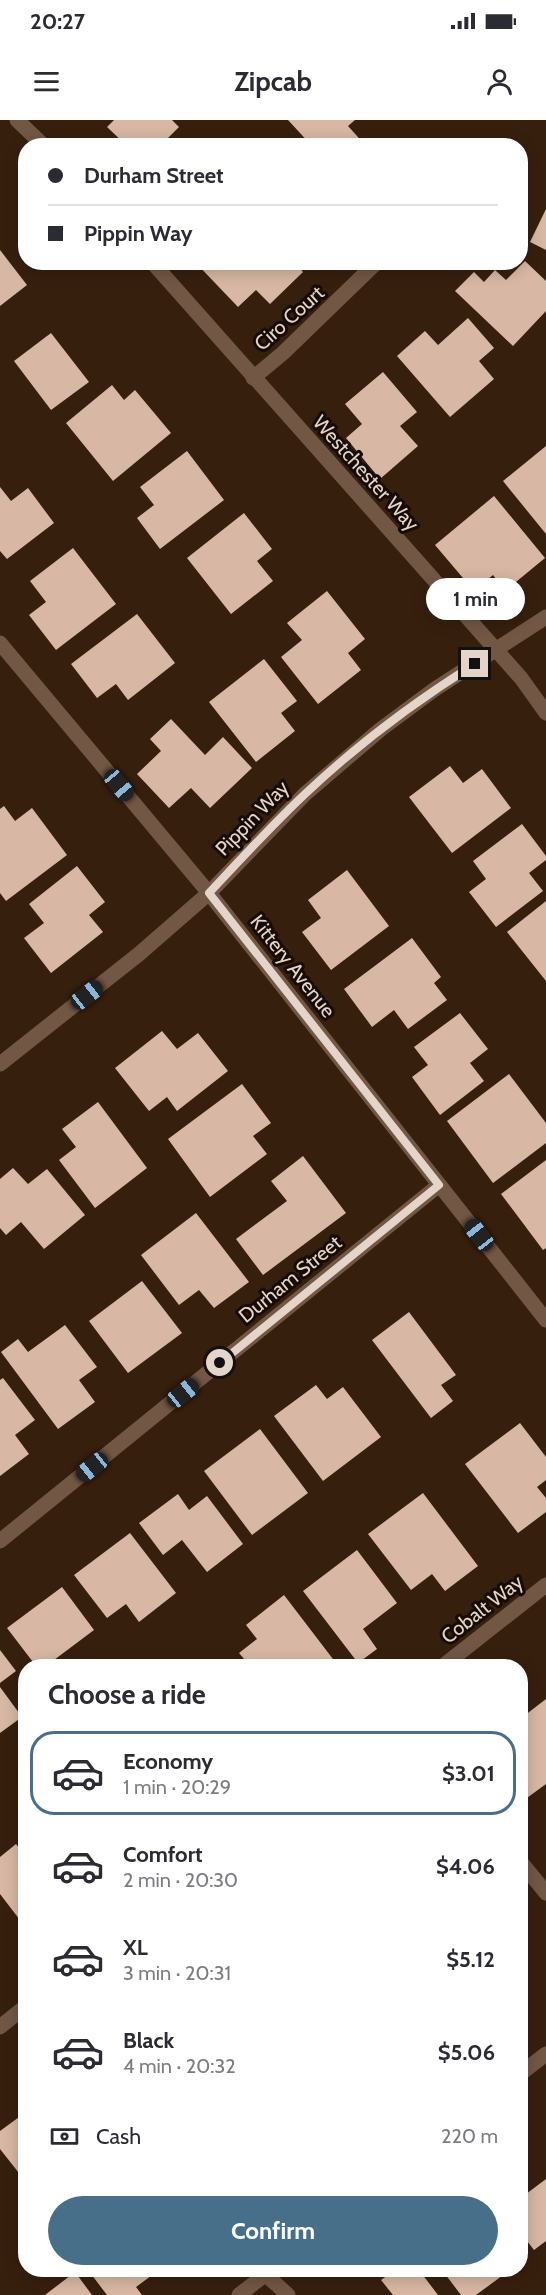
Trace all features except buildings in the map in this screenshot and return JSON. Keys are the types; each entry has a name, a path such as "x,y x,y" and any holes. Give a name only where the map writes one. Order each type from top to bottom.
{"street":[{"path":"17,120 36,138"},
{"name":"Westchester Way","path":"159,270 521,678 546,713"},
{"name":"Ciro Court","path":"253,378 301,337 369,270"},
{"name":"Pippin Way","path":"0,1064 139,954 209,893 305,794 381,729 435,689 546,617"},
{"name":"Kittery Avenue","path":"0,643 209,893 546,1320"},
{"name":"Durham Street","path":"0,1541 439,1185"},
{"name":"Cobalt Way","path":"452,1659 546,1585"},
{"path":"528,1871 546,1893"},
{"path":"0,2027 18,2012"},
{"path":"528,2068 546,2054"},
{"path":"238,2295 261,2277"},
{"path":"272,2277 288,2295"}],"route":[{"path":"220,1363 439,1185 209,893 305,794 381,729 435,689 475,664"}]}
